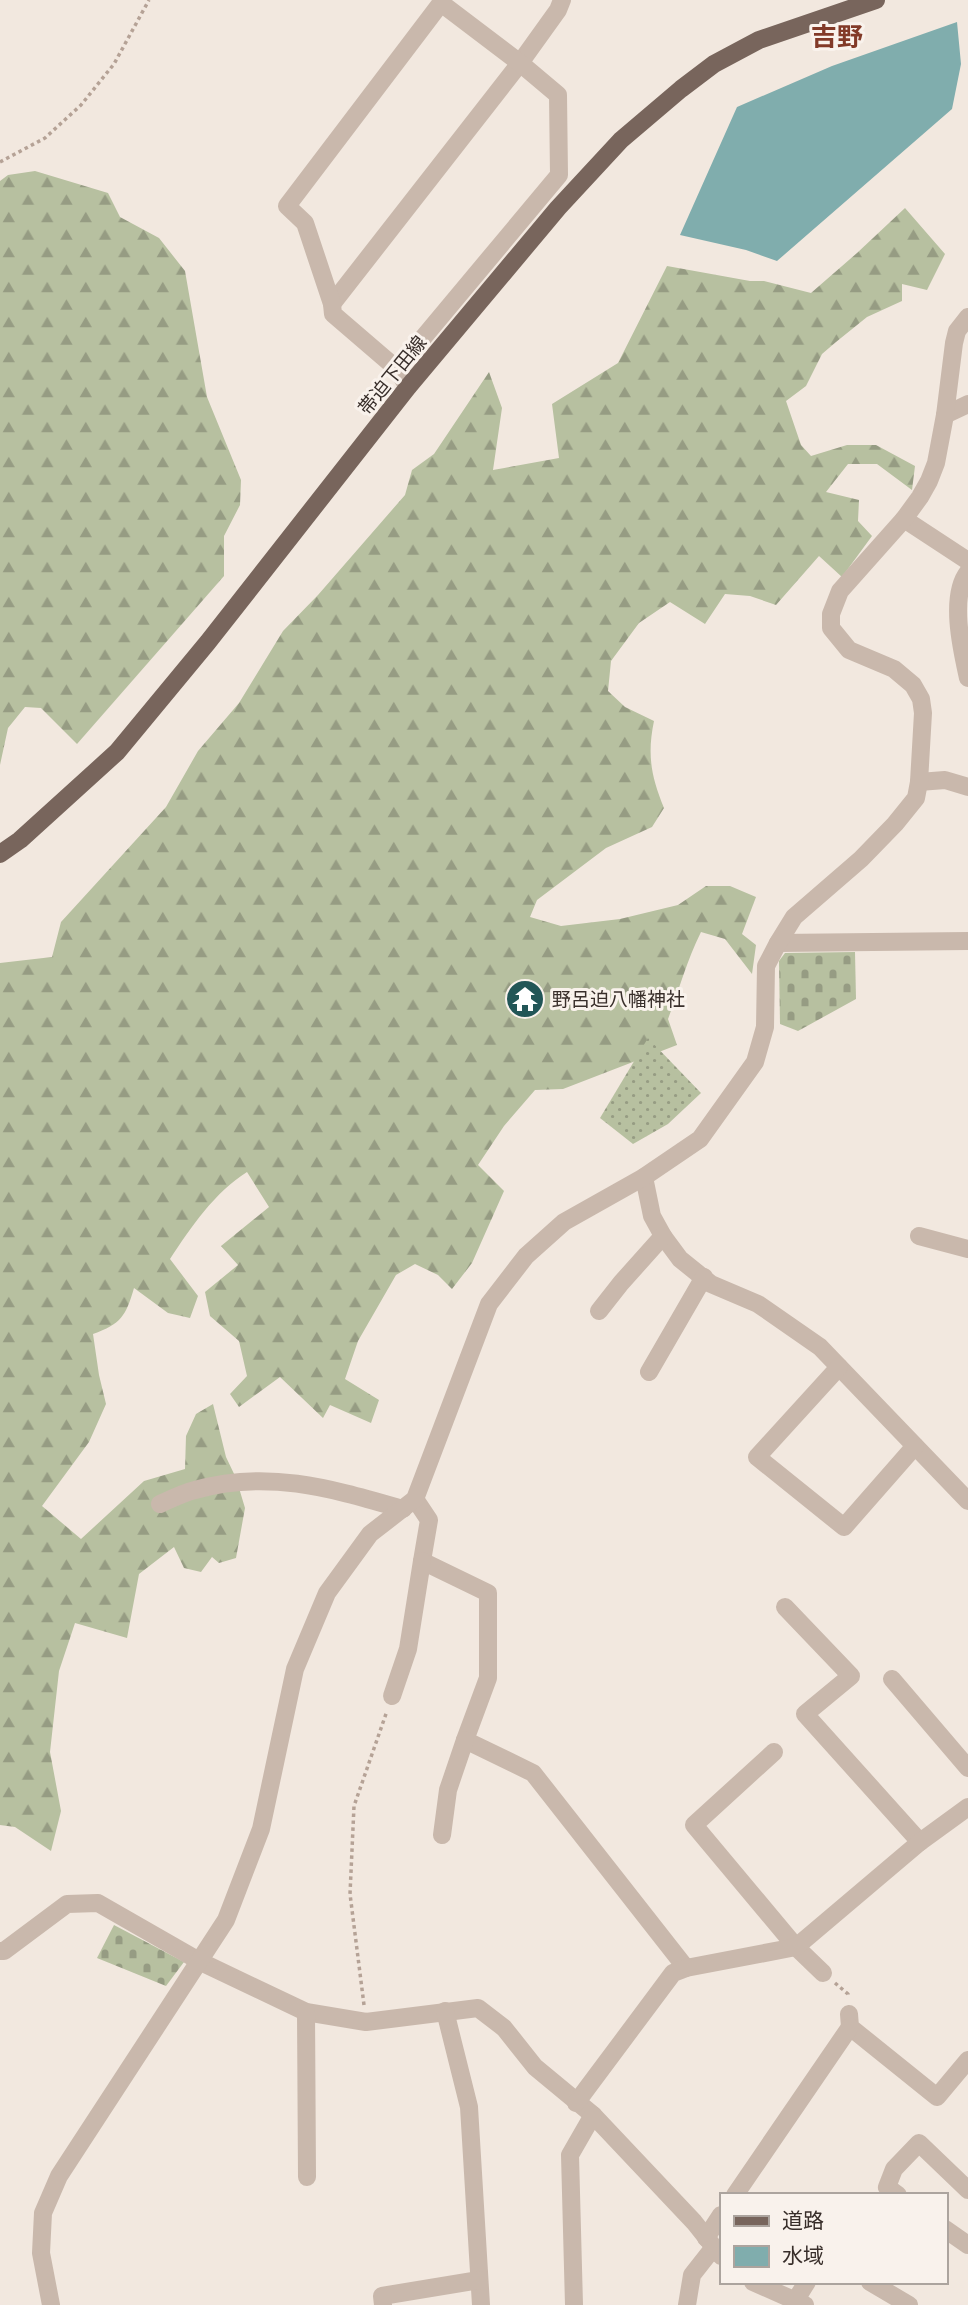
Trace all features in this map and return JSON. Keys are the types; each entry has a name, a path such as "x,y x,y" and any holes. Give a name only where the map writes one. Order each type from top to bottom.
{"main road":[{"name":"帯迫下田線","path":"0,854 20,840 117,752 208,642 408,387 558,208 621,140 714,64 759,40 876,0"}],"street":[{"path":"332,304 520,63 558,10 562,0"},
{"path":"397,369 559,175 558,95 440,3 286,206 305,223 332,304 332,314 397,369 408,387"},
{"path":"51,2305 41,2253 43,2213 59,2176 226,1920 261,1829 295,1669 327,1593 370,1534 409,1504 489,1304 526,1256 564,1222 644,1177 700,1139 755,1062 765,1027 766,966 794,917 861,859 916,798 923,713 921,699 913,685 894,669 849,650 831,628 831,614 840,591 904,519 929,481 936,463 946,415 954,343 957,331 968,317"},
{"path":"946,415 968,404"},
{"path":"904,519 968,561"},
{"path":"968,572 962,579 957,629 968,678"},
{"path":"919,782 945,780 968,787"},
{"path":"778,943 968,941"},
{"path":"644,1177 652,1216 680,1259 712,1283 758,1304 820,1348 968,1501"},
{"path":"599,1311 663,1236"},
{"path":"919,1236 968,1249"},
{"path":"649,1372 704,1278"},
{"path":"839,1367 757,1457 844,1527 915,1446"},
{"path":"160,1504 196,1490 248,1481 286,1481 409,1504 429,1520 408,1649 392,1696"},
{"path":"422,1561 488,1593 488,1678 448,1790 442,1835"},
{"path":"785,1607 851,1676 805,1714 920,1842"},
{"path":"892,1679 968,1769"},
{"path":"465,1741 533,1773 687,1968"},
{"path":"774,1752 694,1825 796,1947 823,1973"},
{"path":"576,2103 673,1973 796,1947 920,1842 968,1807"},
{"path":"0,1951 4,1951 67,1904 98,1903 201,1962 306,2012 366,2022 478,2008 504,2028 535,2067 593,2115 694,2222 713,2247"},
{"path":"445,2011 469,2106 481,2305"},
{"path":"306,2012 307,2177"},
{"path":"736,2193 849,2021 937,2097 968,2060"},
{"path":"574,2305 570,2155 593,2115"},
{"path":"895,2193 887,2187 894,2169 919,2143 968,2190"},
{"path":"687,2305 692,2275 713,2247 720,2219"},
{"path":"947,2230 968,2245"},
{"path":"383,2305 382,2296 480,2280"},
{"path":"757,2284 800,2303 806,2284"},
{"path":"873,2284 909,2305"}],"path":[{"path":"0,162 46,138 81,105 114,64 149,0"},
{"path":"366,2022 350,1894 354,1806 392,1696"},
{"path":"823,1973 848,1994 849,2021"}],"green space":[{"path":"35,171 108,193 120,217 159,238 185,271 207,397 241,480 240,505 224,536 224,576 77,744 41,708 25,707 8,728 0,765 0,181 8,175"},
{"path":"905,208 945,254 927,290 902,284 902,301 867,317 822,354 806,386 786,401 801,445 811,456 847,445 876,445 915,466 912,490 877,464 848,464 826,492 859,500 858,521 872,536 842,577 819,556 776,605 750,596 725,594 705,624 670,602 639,623 611,661 608,691 625,707 654,721 652,765 664,808 652,827 606,848 537,900 530,917 561,926 620,919 678,905 706,886 730,886 756,897 742,934 756,945 752,974 725,939 701,932 668,1019 677,1045 563,1089 535,1090 504,1126 478,1165 504,1191 472,1263 452,1289 438,1275 415,1264 396,1275 358,1341 345,1379 379,1400 371,1423 330,1405 323,1418 280,1377 239,1407 230,1394 247,1376 239,1341 210,1316 205,1292 238,1265 221,1246 269,1207 247,1172 214,1200 170,1259 198,1296 190,1318 168,1313 134,1288 121,1318 110,1327 93,1334 106,1404 89,1442 42,1506 81,1539 144,1481 185,1469 186,1436 196,1414 213,1404 226,1457 245,1508 236,1558 219,1563 212,1557 201,1572 184,1568 174,1547 139,1574 127,1638 75,1623 59,1671 50,1752 61,1811 51,1851 15,1827 0,1825 0,963 52,957 61,922 166,807 198,751 239,703 283,631 405,495 412,470 434,454 489,372 502,408 493,470 559,458 552,404 618,363 667,266 750,281 764,281 811,293"},
{"path":"855,952 856,999 798,1031 780,1024 779,961 785,953"},
{"path":"648,1038 701,1093 668,1124 633,1144 600,1118"},
{"path":"114,1925 184,1962 166,1986 97,1958"}],"water":[{"path":"957,22 961,64 952,109 777,261 746,250 680,235 737,107 832,66"}],"place":[{"name":"野呂迫八幡神社","path":"525,999"}],"district":[{"name":"吉野","path":"837,37"}]}
